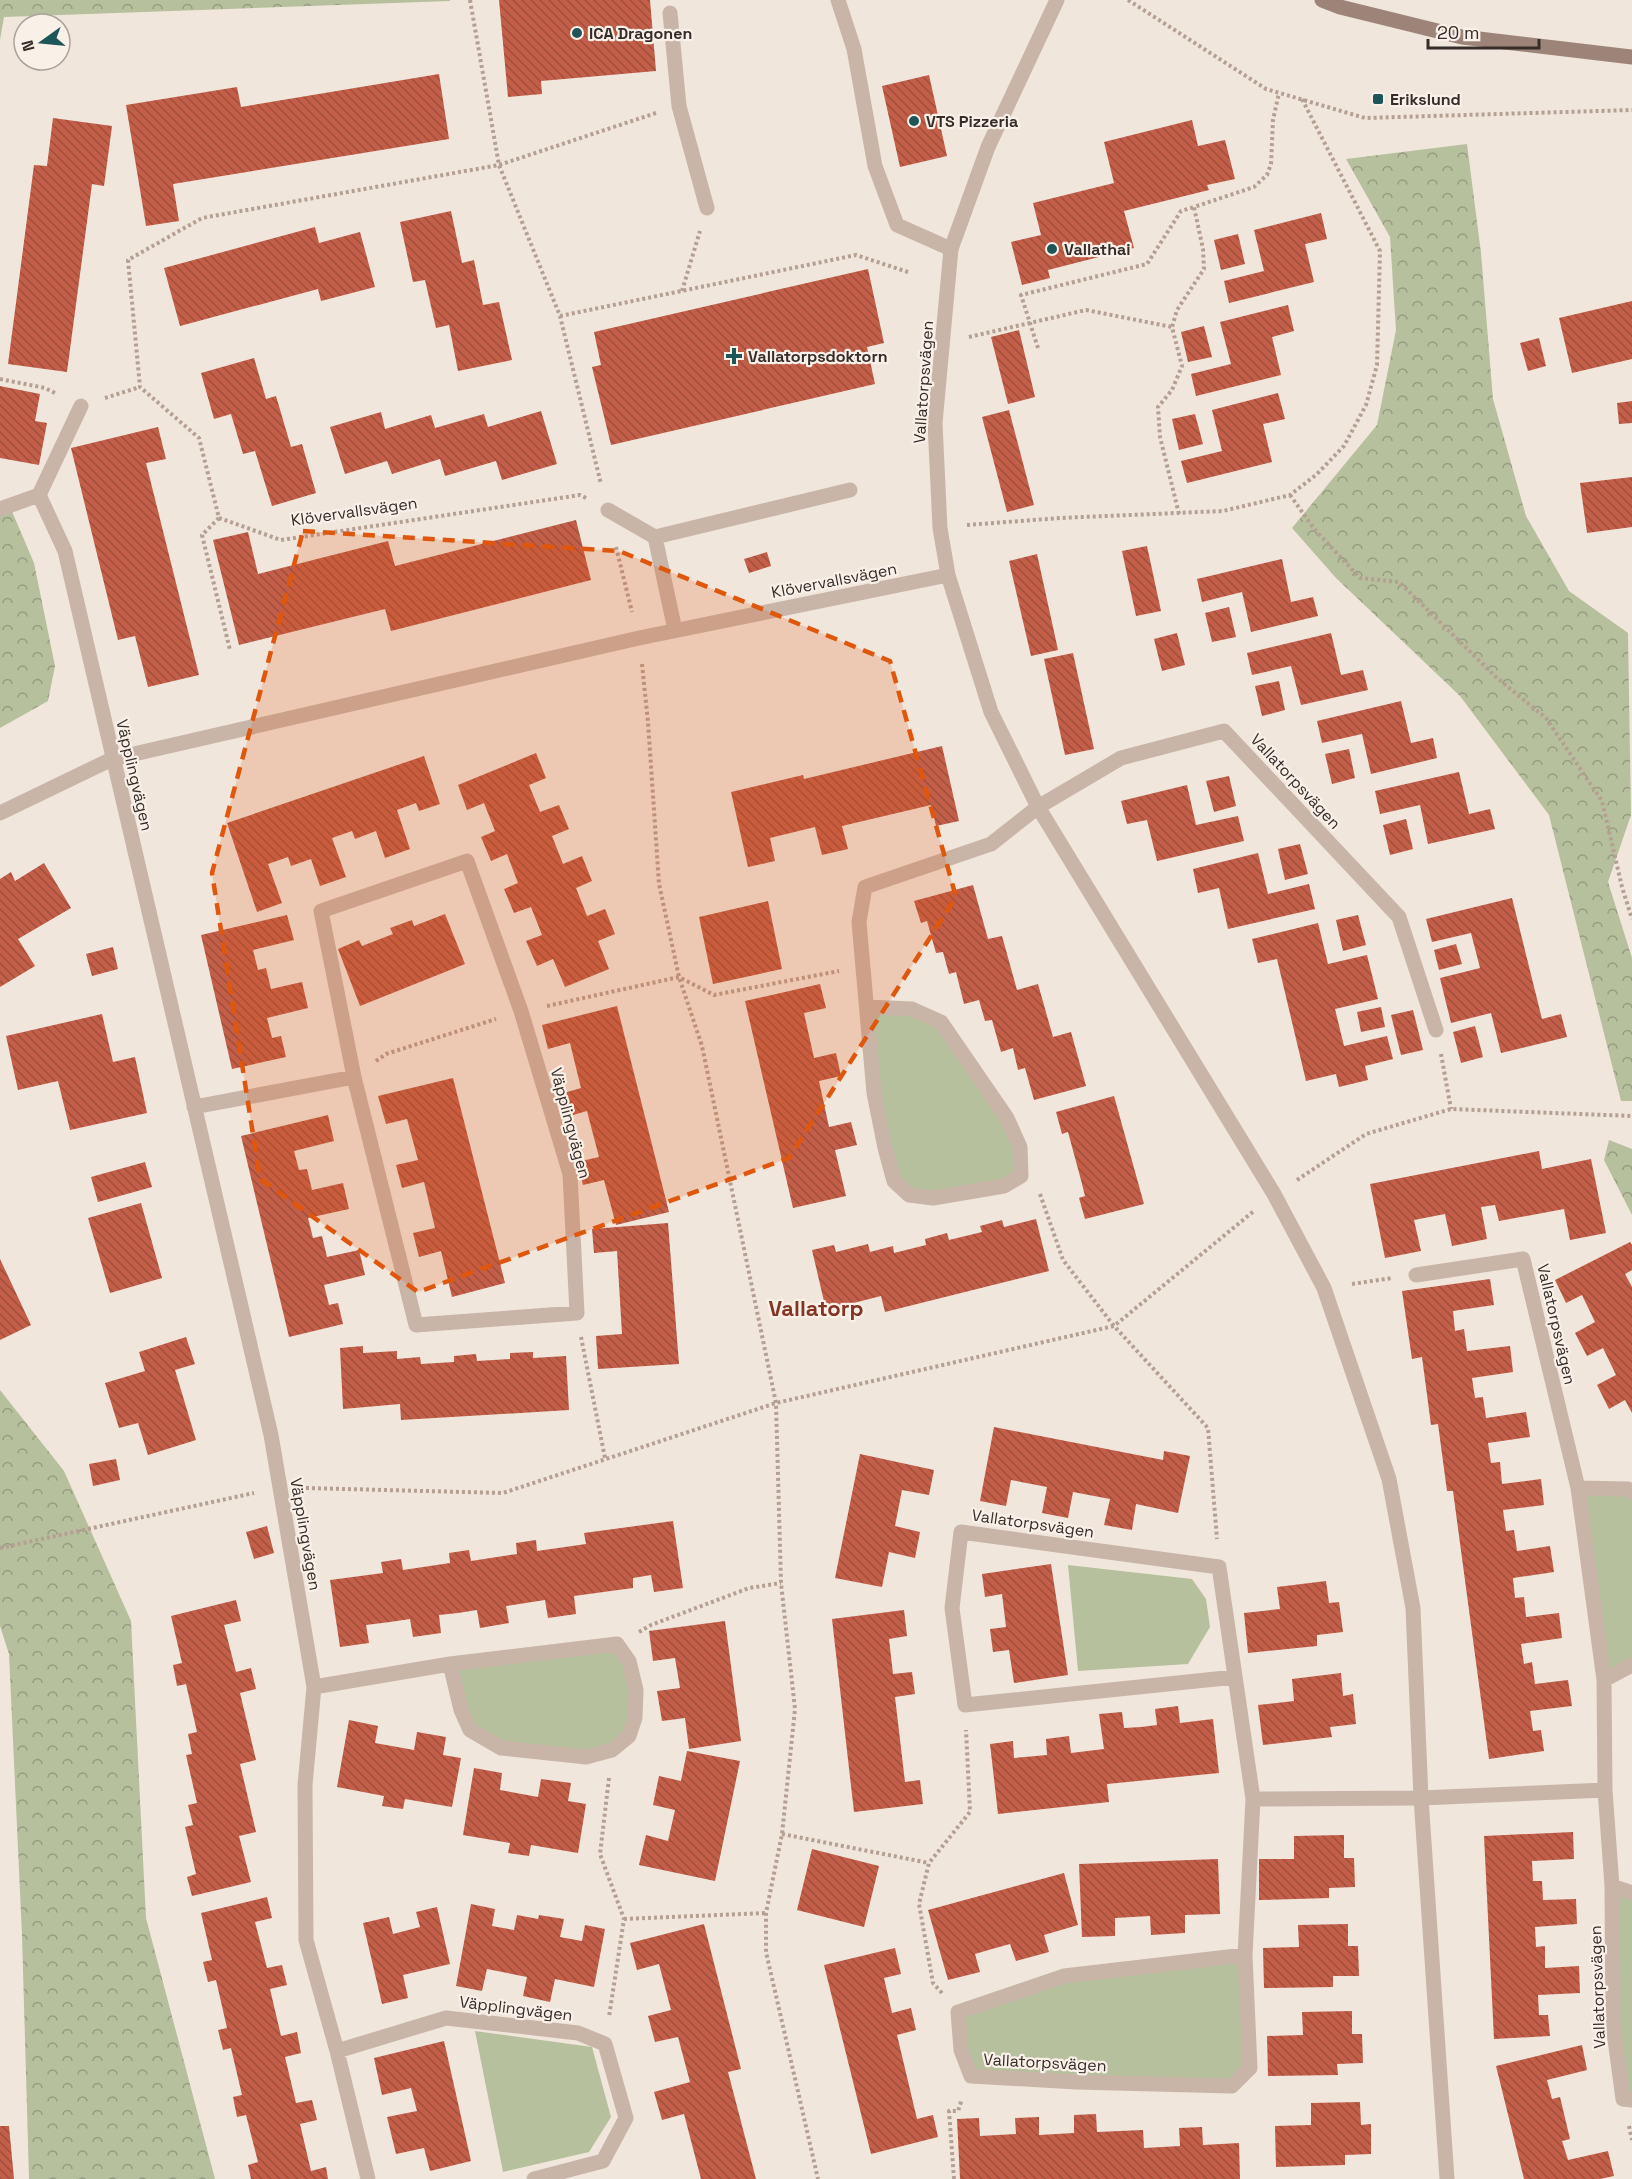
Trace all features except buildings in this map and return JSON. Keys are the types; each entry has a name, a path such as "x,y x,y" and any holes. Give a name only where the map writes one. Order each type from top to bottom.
{"main road":[{"path":"1322,0 1340,7 1462,37 1632,57"}],"street":[{"path":"838,0 854,49 875,166 897,225 951,249"},
{"name":"Vallatorpsvägen","path":"1058,0 988,147 951,249 935,423 940,528 948,576 991,712 1038,807 1274,1194 1324,1288 1389,1479 1413,1608 1421,1798 1447,2179"},
{"path":"670,13 679,105 707,208"},
{"path":"0,509 39,495 81,406"},
{"path":"608,510 655,537 850,490"},
{"name":"Väpplingvägen","path":"39,495 65,551 271,1435 314,1687 305,1785 306,1940 338,2051 368,2179"},
{"path":"655,537 675,630"},
{"name":"Klövervallsvägen","path":"0,813 112,759 675,630 948,576"},
{"name":"Vallatorpsvägen","path":"1021,1176 1004,1186 933,1198 909,1194 894,1181 874,1093 860,922 865,887 991,844 1038,807 1121,759 1224,731 1399,917 1436,1030"},
{"name":"Väpplingvägen","path":"466,861 521,1011 570,1174 577,1313 416,1325 354,1077 321,911 466,861"},
{"path":"867,1007 912,1009 941,1022 1007,1118 1020,1147 1021,1176"},
{"path":"194,1107 354,1077"},
{"name":"Vallatorpsvägen","path":"1416,1275 1523,1259 1578,1488 1604,1680 1605,1790 1612,1886 1613,2025 1623,2099 1632,2100"},
{"path":"1578,1488 1628,1489 1632,1492"},
{"name":"Vallatorpsvägen","path":"958,2012 961,2050 971,2076 1076,2082 1232,2086 1250,2068 1245,1955 1254,1799 1220,1567 961,1532 952,1608 965,1706"},
{"path":"314,1687 450,1664 617,1644 629,1661 636,1690 634,1718 628,1736 612,1750 586,1756 501,1748 470,1730 461,1710 450,1664"},
{"path":"1604,1680 1632,1665"},
{"path":"965,1706 1235,1677"},
{"path":"1254,1799 1421,1798 1605,1790"},
{"path":"1612,1886 1632,1893"},
{"path":"958,2012 1064,1976 1245,1955"},
{"name":"Väpplingvägen","path":"338,2051 446,2018 578,2033 605,2044"},
{"path":"534,2179 603,2161 626,2118 605,2044"}],"path":[{"path":"470,0 499,165 560,316 639,638 648,722 659,884 679,976 702,1046 776,1404 781,1583 795,1709 782,1834 766,1914 766,1952 818,2179"},
{"path":"1128,0 1266,89 1365,118 1632,110"},
{"path":"1038,348 1021,295 1147,264 1181,211 1254,187 1267,175 1271,164 1273,120 1279,93"},
{"path":"940,528 1060,518 1223,511 1290,495 1316,475 1344,446 1366,405 1377,365 1380,251 1302,99"},
{"path":"230,650 202,535 219,518 199,438 140,387 128,260 202,218 499,165 679,105"},
{"path":"1179,514 1160,437 1158,407 1172,390 1182,366 1172,327 1178,310 1204,269 1203,249 1194,207"},
{"path":"682,291 707,208"},
{"path":"560,316 856,255 908,272"},
{"path":"942,344 1086,309 1172,327"},
{"path":"0,379 45,388 81,406 140,387"},
{"name":"Klövervallsvägen","path":"219,518 281,540 580,495 608,510"},
{"path":"1290,495 1315,530 1360,578 1399,582 1497,678 1546,718 1602,801 1622,887 1632,919"},
{"path":"354,1077 386,1054 521,1011 679,976 714,995 863,966"},
{"path":"1436,1030 1451,1109"},
{"path":"0,1548 279,1488 502,1493 776,1404 1114,1326 1274,1194 1366,1134 1451,1109 1632,1116"},
{"path":"1021,1176 1037,1186 1063,1260 1114,1326 1208,1428 1220,1567"},
{"path":"1324,1288 1416,1275"},
{"path":"577,1313 605,1458"},
{"path":"617,1644 651,1625 749,1588 781,1583"},
{"path":"958,2012 933,1983 920,1904 929,1863 970,1812 965,1706"},
{"path":"605,2044 624,1919 600,1854 612,1750"},
{"path":"782,1834 929,1863"},
{"path":"624,1919 766,1914"},
{"path":"954,2179 949,2111 958,2111 971,2076"}],"highlighted area":[{"path":"303,531 619,551 890,661 956,897 789,1158 418,1292 260,1179 212,873"}],"green space":[{"path":"0,0 450,0 72,15 72,12 12,12 12,17 4,17 0,40"},
{"path":"1467,144 1481,253 1493,399 1526,516 1569,591 1628,633 1631,815 1608,882 1632,958 1632,1101 1621,1101 1549,815 1460,696 1336,578 1292,528 1377,425 1396,330 1390,237 1346,159"},
{"path":"0,505 11,509 34,563 55,666 48,701 0,728"},
{"path":"867,1007 941,1022 1007,1118 1021,1176 933,1198 894,1181"},
{"path":"1609,1140 1632,1149 1632,1215 1604,1160"},
{"path":"0,1390 64,1471 131,1621 146,1918 215,2179 29,2179 22,1935 9,1654 0,1626"},
{"path":"1578,1488 1632,1492 1632,1665 1604,1680"},
{"path":"1068,1565 1192,1579 1206,1599 1210,1627 1188,1664 1078,1671"},
{"path":"617,1644 629,1661 635,1718 612,1750 501,1748 470,1730 450,1664"},
{"path":"1612,1886 1632,1893 1632,2100 1623,2099"},
{"path":"1245,1955 1250,2068 1232,2086 971,2076 958,2012 1064,1976"},
{"path":"475,2031 592,2047 611,2117 589,2152 503,2172"}],"place":[{"name":"ICA Dragonen","path":"577,33"},
{"name":"Erikslund","path":"1378,99"},
{"name":"VTS Pizzeria","path":"914,121"},
{"name":"Vallathai","path":"1052,249"},
{"name":"Vallatorpsdoktorn","path":"734,356"}],"district":[{"name":"Vallatorp","path":"816,1308"}]}
